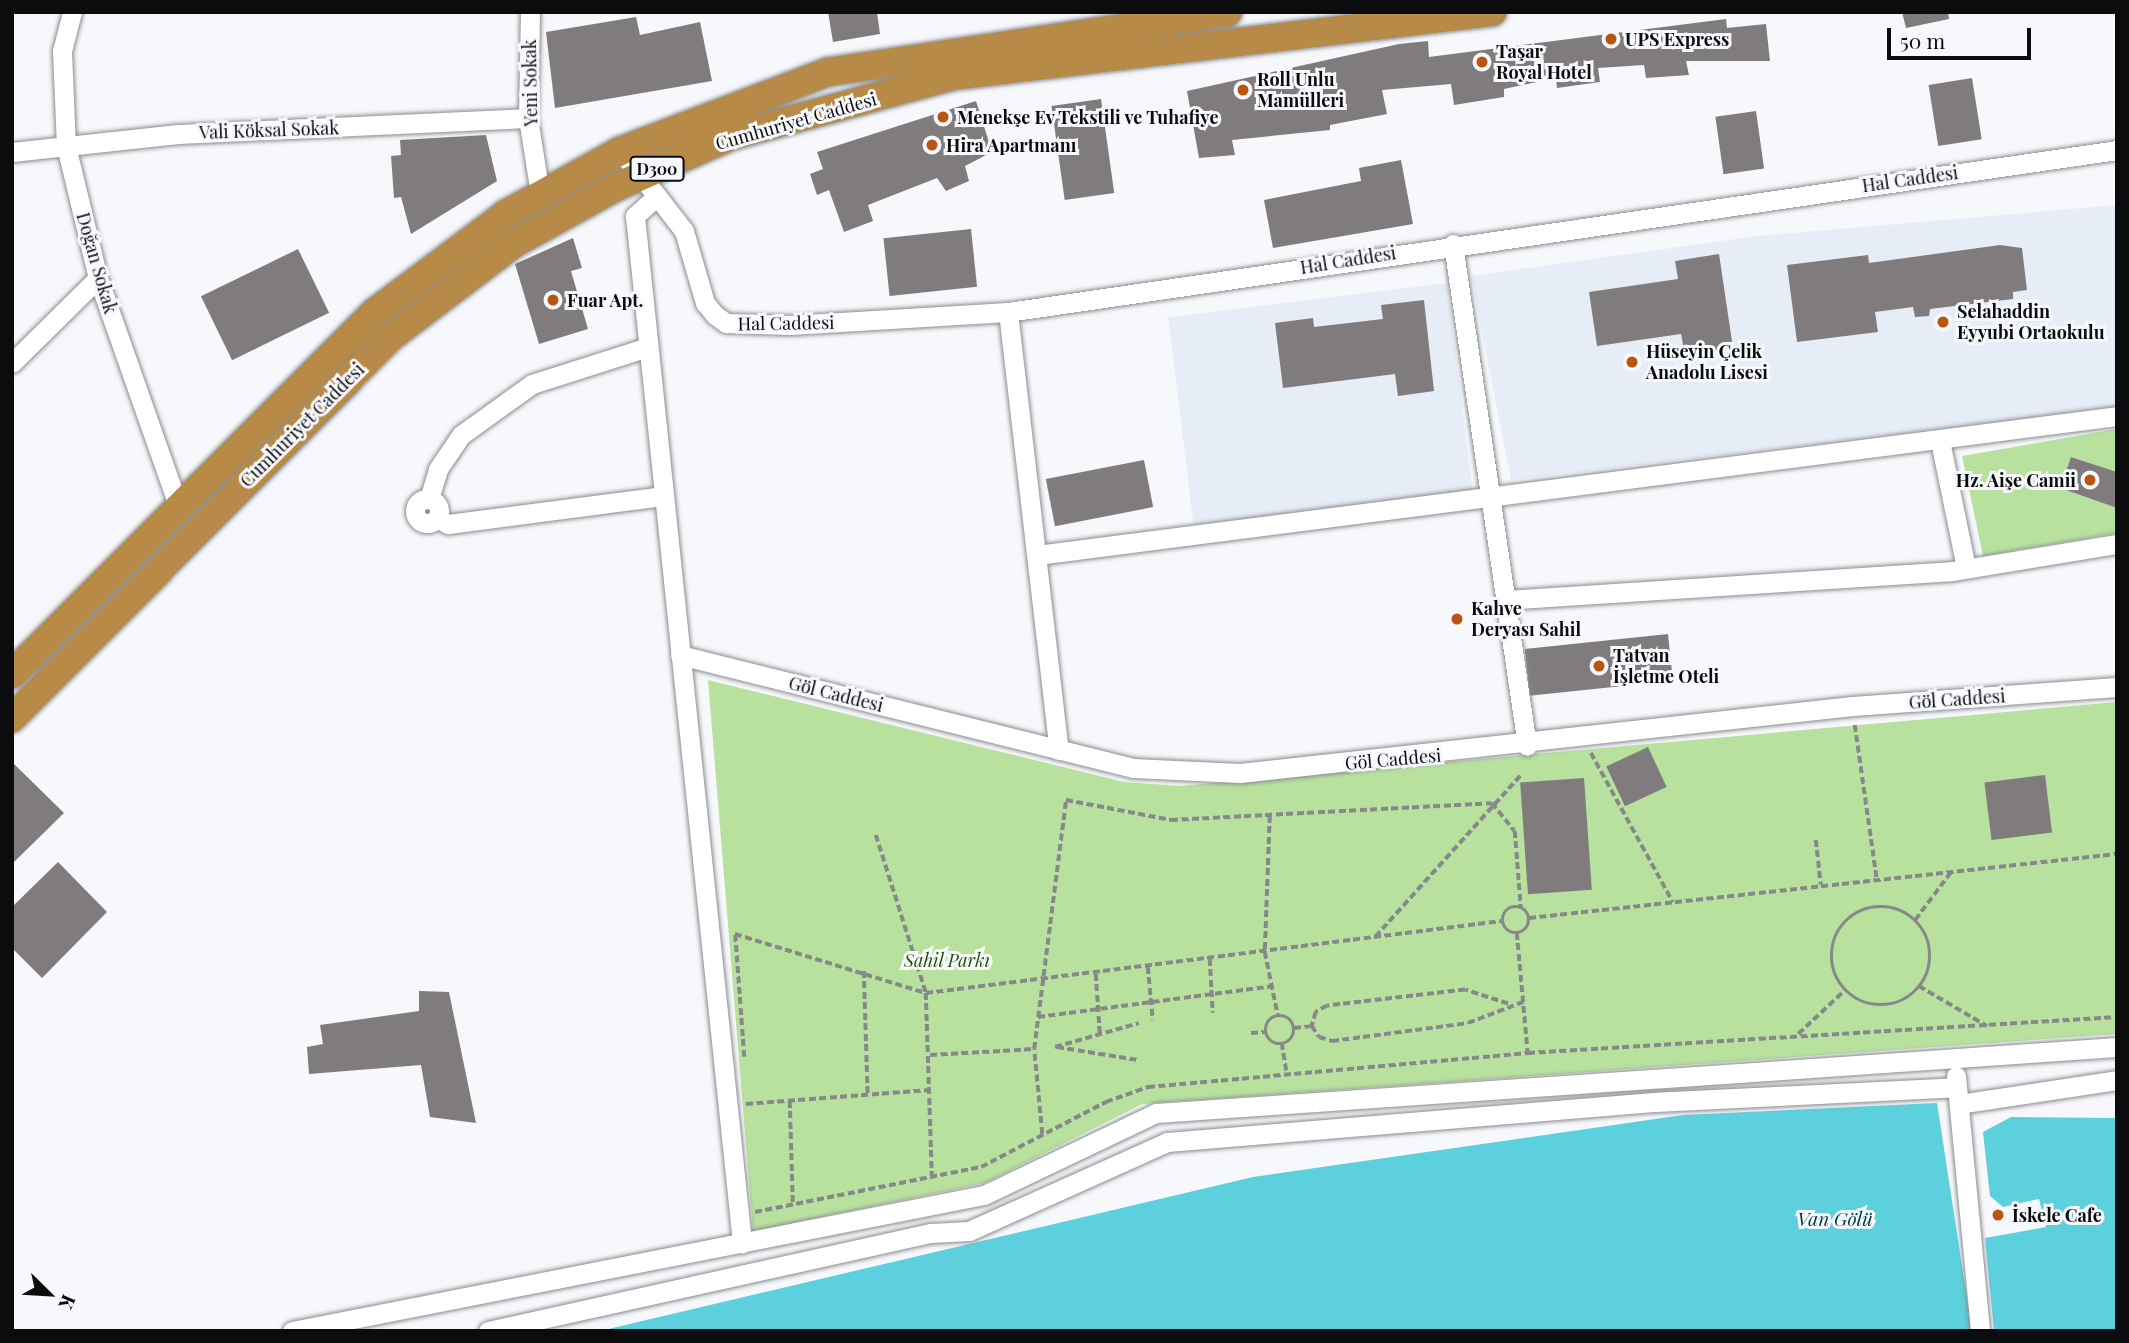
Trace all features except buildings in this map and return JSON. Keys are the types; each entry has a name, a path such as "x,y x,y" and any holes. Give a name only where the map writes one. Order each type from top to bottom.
{"highway":[{"name":"Cumhuriyet Caddesi","path":"16,666 375,312 540,194 620,151 828,72 1187,15 1228,12"},
{"name":"Cumhuriyet Caddesi","path":"12,718 392,336 513,244 648,186 734,135 952,76 1492,12"}],"street":[{"name":"Doğan Sokak","path":"72,12 62,51 66,146 98,278 178,505"},
{"name":"Yeni Sokak","path":"530,12 527,118 540,194"},
{"name":"Vali Köksal Sokak","path":"12,152 178,134 527,118"},
{"name":"Hal Caddesi","path":"620,151 684,231 705,303 726,323 1008,312 1453,244 2117,150"},
{"path":"648,186 635,215 680,655 737,1105 742,1243"},
{"path":"1453,244 1486,498 1527,746"},
{"path":"12,363 98,278"},
{"path":"1008,312 1059,750"},
{"path":"648,347 532,384 461,435 438,469 429,499 420,501 416,514 426,523 437,518 448,524 664,496"},
{"path":"1037,555 1940,441 2117,416"},
{"path":"1940,441 1966,568"},
{"path":"1504,600 1966,568 2117,544"},
{"name":"Göl Caddesi","path":"680,655 1133,768 1240,774 1527,746 1852,706 2117,687"},
{"path":"292,1331 984,1195 1156,1113 1535,1082 1955,1061 2117,1047"},
{"path":"1955,1061 1979,1331"},
{"path":"488,1331 931,1233 969,1231 1167,1142 1653,1102 1958,1095 2117,1080"}],"path":[{"path":"1852,706 1877,879"},
{"path":"1583,739 1673,902"},
{"path":"1374,939 1492,803 1521,775"},
{"path":"1042,1134 1034,1049 1066,800 1146,818 1270,816 1492,803"},
{"path":"1492,803 1515,831 1521,908 1529,918"},
{"path":"1270,816 1265,952 1278,1016 1294,1028 1312,1026"},
{"path":"876,835 926,993 932,1176"},
{"path":"1816,840 1821,885"},
{"path":"1528,1053 1517,933 1529,918 2117,854"},
{"path":"1914,920 1952,872"},
{"path":"1884,907 1914,920 1929,948 1919,986 1888,1005 1857,999 1845,990 1832,960 1844,924 1868,909 1884,907"},
{"path":"1502,921 1508,909 1521,908"},
{"path":"744,1065 735,934 864,971 926,993 1043,981 1502,921 1517,933"},
{"path":"1210,959 1213,1013"},
{"path":"1148,967 1153,1020"},
{"path":"864,971 868,1095"},
{"path":"1097,974 1100,1034"},
{"path":"1038,1017 1272,986"},
{"path":"1919,986 1987,1026"},
{"path":"1508,1004 1465,990 1327,1006 1316,1012 1312,1026 1319,1037 1332,1041 1468,1023 1508,1004 1523,1002"},
{"path":"1798,1034 1845,990"},
{"path":"1267,1032 1278,1016"},
{"path":"751,1199 752,1213 981,1167 1042,1134 1148,1087 1528,1053 1798,1034 2117,1017"},
{"path":"1138,1060 1055,1047 1139,1023"},
{"path":"1282,1043 1294,1028"},
{"path":"1251,1034 1267,1032 1282,1043 1287,1073"},
{"path":"930,1055 1034,1049"},
{"path":"737,1105 929,1090"},
{"path":"737,1105 746,1091"},
{"path":"790,1101 793,1204"},
{"path":"737,1105 748,1118"}],"shaded area":[{"path":"2117,205 2117,408 1511,480 1471,276 1757,236"},
{"path":"1447,283 1472,490 1194,525 1168,317"}],"green space":[{"path":"2117,429 2117,472 2071,457 2060,488 2117,508 2117,533 1983,556 1962,456"},
{"name":"Sahil Parkı","path":"708,680 1124,782 1179,786 2117,702 2117,1034 1142,1104 985,1183 753,1231"}],"water":[{"name":"Van Gölü","path":"1937,1103 1972,1331 600,1331 1253,1177 1683,1115"},
{"path":"2011,1117 2117,1118 2117,1331 1994,1331 1985,1238 2046,1227 2039,1199 2003,1207 1990,1196 1983,1132"}],"place":[{"name":"UPS Express","path":"1611,39"},
{"name":"Taşar Royal Hotel","path":"1482,62"},
{"name":"Roll Unlu Mamülleri","path":"1243,90"},
{"name":"Menekşe Ev Tekstili ve Tuhafiye","path":"943,117"},
{"name":"Hira Apartmanı","path":"932,145"},
{"name":"Fuar Apt.","path":"553,300"},
{"name":"Selahaddin Eyyubi Ortaokulu","path":"1943,322"},
{"name":"Hüseyin Çelik Anadolu Lisesi","path":"1632,362"},
{"name":"Hz. Aişe Camii","path":"2090,480"},
{"name":"Kahve Deryası Sahil","path":"1457,619"},
{"name":"Tatvan İşletme Oteli","path":"1599,666"},
{"name":"İskele Cafe","path":"1998,1215"}]}
